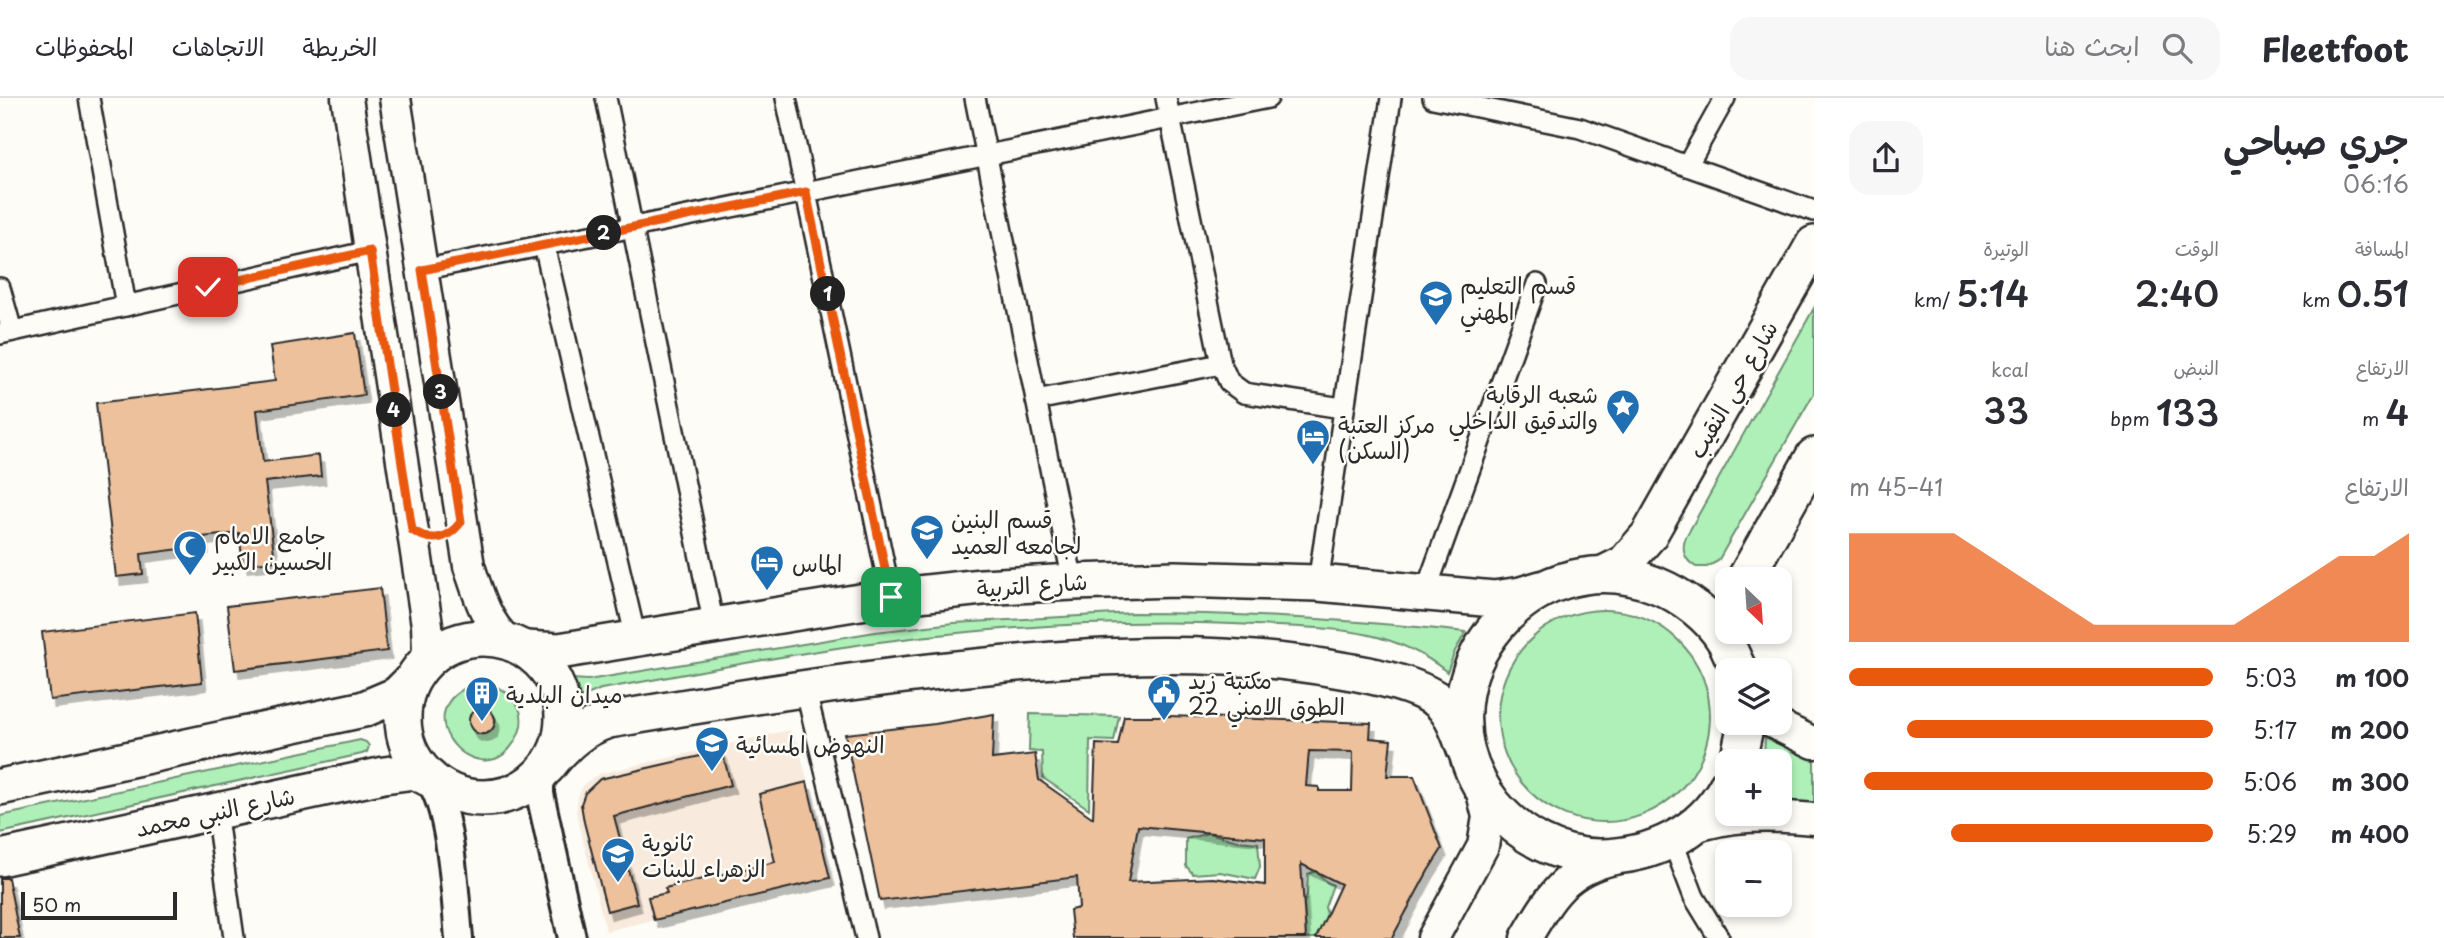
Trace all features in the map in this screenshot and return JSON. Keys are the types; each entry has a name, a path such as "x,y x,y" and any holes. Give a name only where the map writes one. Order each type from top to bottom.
{"highway":[{"name":"شارع حي النقيب","path":"1604,574 1624,564 1649,535 1814,244"},
{"path":"1752,567 1814,456"},
{"path":"1465,748 1462,711 1468,673 1485,639 1510,610 1541,589 1572,578 1604,574 1640,579 1673,592 1702,613 1725,640 1733,658"},
{"name":"شارع التربية","path":"516,645 538,652 559,651 891,597 982,587 1073,582 1175,579 1318,583 1494,599 1541,589"},
{"path":"0,787 364,709 397,695 446,647 470,638 487,637 516,645 543,664 556,682 563,703 564,726 558,748 547,767"},
{"path":"418,672 402,707 403,733 412,758 428,778 450,792 477,799 503,796 528,785 570,741 600,723 805,688 925,672 1073,658 1166,655 1255,659 1315,666 1361,674 1418,690 1444,706 1452,718 1480,788 1507,821 1542,844 1583,857 1625,856 1650,851 1681,835 1707,814 1715,803"},
{"name":"شارع النبي محمد","path":"0,858 384,775 415,771 428,778"}],"main road":[{"path":"347,98 427,625 428,650 418,672"},
{"path":"395,98 469,566 492,625 516,645"},
{"path":"412,530 421,537 432,539 444,537 454,531 461,522"},
{"path":"1792,732 1814,743"},
{"path":"547,767 540,785 540,794 572,938"},
{"path":"428,778 436,790 444,813 460,938"},
{"path":"1433,938 1479,855 1486,836 1488,817 1480,788"},
{"path":"1681,835 1706,823 1747,817 1814,819"},
{"path":"1526,938 1560,887 1595,864 1625,856"}],"street":[{"path":"89,98 127,306"},
{"path":"606,98 714,626"},
{"path":"786,98 891,597"},
{"path":"975,98 1073,582"},
{"path":"1166,98 1222,364 1229,382 1244,393 1342,408"},
{"path":"422,270 1268,98"},
{"path":"1318,583 1342,408 1391,98"},
{"path":"1433,98 1580,128 1814,211"},
{"path":"1687,166 1725,98"},
{"path":"544,245 636,639"},
{"path":"0,288 6,333 370,251"},
{"path":"1425,593 1537,284"},
{"path":"1036,400 1222,364"},
{"path":"805,688 866,938"},
{"path":"216,811 234,938"},
{"path":"1681,835 1694,897 1719,938"}],"shaded area":[{"path":"789,730 798,743 830,878 606,931 576,812 578,796 585,783 599,774"}],"green space":[{"path":"1814,308 1814,393 1718,561 1707,567 1696,567 1685,554 1686,537"},
{"path":"1604,610 1645,618 1663,627 1679,641 1693,657 1702,675 1710,716 1702,757 1693,775 1679,791 1663,805 1645,814 1604,822 1563,814 1545,805 1529,791 1515,775 1506,757 1498,716 1506,675 1515,657 1529,641 1545,627 1563,618"},
{"path":"1133,613 1300,618 1466,632 1447,672 1403,645 1356,632 1307,627 1161,622 1020,628 879,642 601,689 580,698 572,679 588,680 875,632 954,623"},
{"path":"478,683 498,688 514,700 519,707 521,726 517,737 502,755 485,760 468,756 454,745 445,729 444,712 454,696","holes":["479,708 490,710 496,719 494,726 488,733 478,734 470,726 470,715"]},
{"path":"1030,714 1119,716 1114,741 1090,740 1089,809 1043,778 1042,752 1029,751"},
{"path":"1767,735 1814,759 1814,807 1792,805 1792,749 1764,749"},
{"path":"360,740 369,746 367,752 362,754 0,833 0,816"},
{"path":"1208,833 1258,843 1260,867 1255,879 1220,872 1193,874 1186,866 1186,839"},
{"path":"1316,871 1333,885 1325,907 1327,915 1324,938 1306,938 1304,903 1308,874"}],"building":[{"path":"355,333 364,395 257,410 263,462 319,455 321,476 265,482 275,561 243,564 239,533 203,537 204,546 141,554 143,574 116,577 96,403 275,381 270,346"},
{"path":"380,588 387,651 235,670 227,606"},
{"path":"195,613 202,682 50,700 42,632"},
{"name":"ميدان البلدية","path":"482,708 491,712 495,721 491,730 482,734 473,730 469,721 473,712"},
{"path":"994,714 992,759 1035,754 1039,780 1093,818 1096,744 1118,745 1124,716 1371,723 1370,738 1391,740 1387,776 1414,776 1442,849 1392,938 1316,938 1341,884 1301,864 1306,938 1073,938 1070,910 1079,908 1077,877 880,901 845,734","holes":["1309,751 1353,752 1352,791 1319,791 1319,787 1306,786","1138,826 1265,838 1265,885 1213,878 1128,882"]},
{"path":"722,751 731,785 614,816 637,903 607,911 584,822 581,804 585,793 600,779"},
{"path":"807,782 830,878 654,920 648,897 667,893 665,888 775,862 759,794"},
{"path":"0,878 8,878 20,938 0,938"}],"place":[{"name":"قسم التعليم المهني","path":"1436,327"},
{"name":"شعبه الرقابة والتدقيق الداخلي","path":"1623,436"},
{"name":"مركز العتبة (السكن)","path":"1313,466"},
{"name":"قسم البنين لجامعه العميد","path":"927,561"},
{"name":"جامع الامام الحسين الكبير","path":"190,577"},
{"name":"الماس","path":"767,592"},
{"name":"مكتبة زيد الطوق الامني 22","path":"1164,722"},
{"name":"ميدان البلدية","path":"482,723"},
{"name":"النهوض المسائية","path":"712,773"},
{"name":"ثانوية الزهراء للبنات","path":"618,884"}],"route":[{"path":"208,287 370,251 412,530 421,537 432,539 444,537 454,531 461,522 422,270 806,192 891,597"}]}
